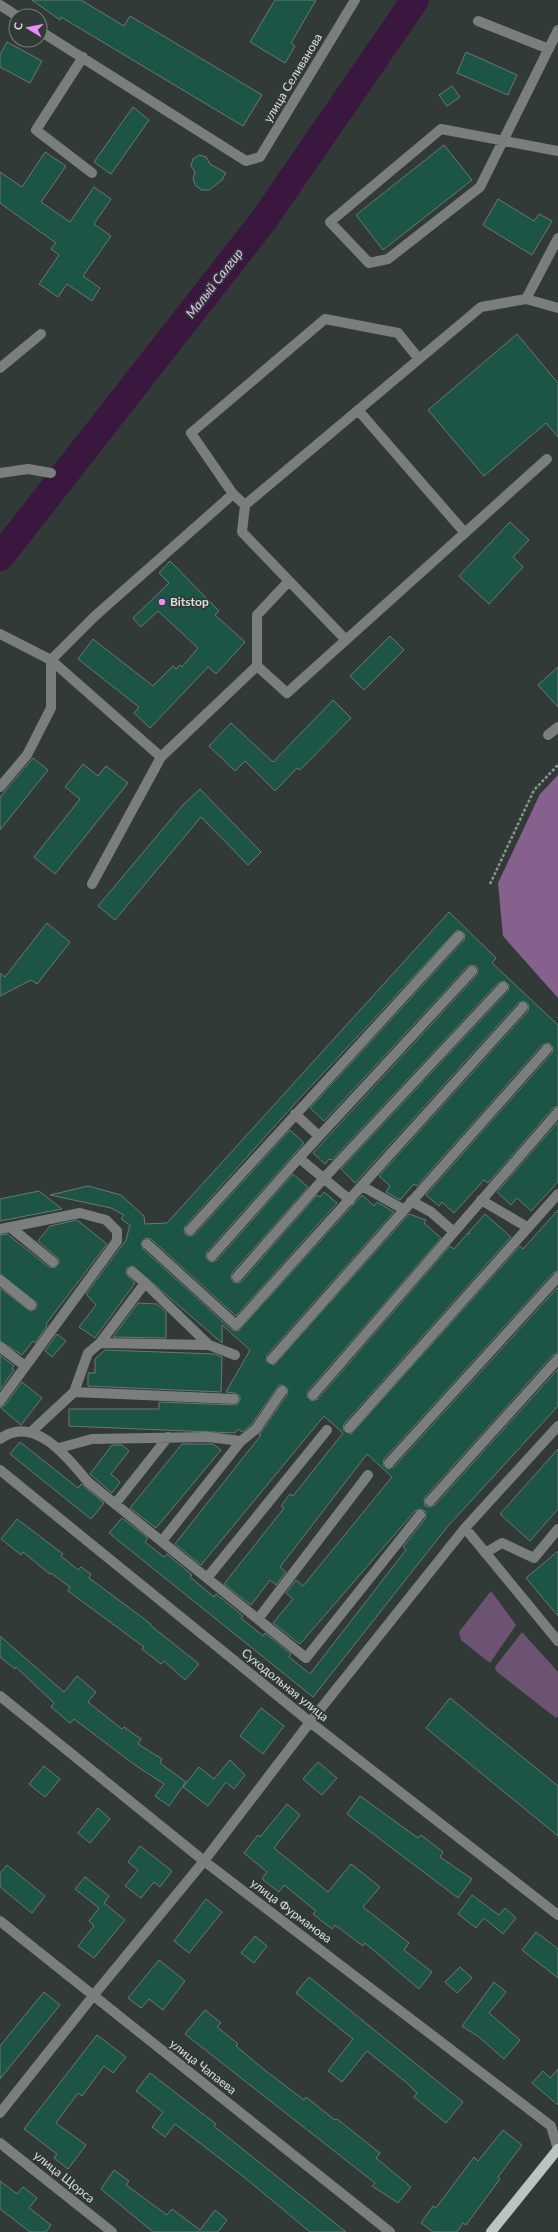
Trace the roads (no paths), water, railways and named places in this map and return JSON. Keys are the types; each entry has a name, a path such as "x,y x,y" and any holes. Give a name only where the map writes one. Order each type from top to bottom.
{"main road":[{"path":"491,2232 558,2149"}],"street":[{"name":"улица Селиванова","path":"82,57 246,161 260,157 355,0"},
{"path":"478,21 549,49"},
{"path":"558,30 504,140 480,187 388,259 369,263 330,222 441,129 504,140 558,152"},
{"path":"48,35 82,57 36,130 92,173"},
{"path":"526,299 558,238"},
{"path":"346,640 242,532 245,505 481,307 526,299 558,308"},
{"path":"245,505 233,494 191,433 325,320 398,333 419,359"},
{"path":"0,368 41,334"},
{"path":"358,410 465,533"},
{"path":"257,666 287,693 547,459"},
{"path":"0,473 28,469 51,473"},
{"path":"0,787 27,755 50,708 51,660 95,616 233,494"},
{"path":"92,884 161,758 257,666 257,615 289,581"},
{"path":"0,634 51,660 161,758"},
{"path":"548,735 558,727"},
{"path":"190,1230 459,936"},
{"path":"212,1256 319,1136 472,971"},
{"path":"237,1277 324,1178 503,987"},
{"path":"147,1244 236,1325 523,1007"},
{"path":"272,1359 403,1209 547,1049"},
{"path":"313,1395 558,1112"},
{"path":"295,1114 319,1136"},
{"path":"299,1158 350,1200"},
{"path":"362,1186 403,1209"},
{"path":"349,1428 527,1227 554,1205 558,1194"},
{"path":"481,1200 527,1227"},
{"path":"411,1201 430,1212 454,1232"},
{"path":"0,1401 117,1241 118,1231 106,1220 80,1213 5,1228"},
{"path":"5,1228 53,1262"},
{"path":"132,1272 209,1345"},
{"path":"389,1463 558,1277"},
{"path":"0,1280 31,1304"},
{"path":"31,1432 74,1392 88,1353 100,1343 145,1283"},
{"path":"100,1343 209,1345 235,1355"},
{"path":"0,1347 25,1366"},
{"path":"430,1501 558,1359"},
{"path":"162,1541 240,1441 256,1429 282,1391"},
{"path":"74,1392 234,1399"},
{"path":"0,2113 93,1996 204,1861 310,1722 464,1528 558,1426"},
{"path":"207,1578 327,1430"},
{"path":"2,1434 31,1432 59,1448 88,1482 306,1658 420,1516"},
{"path":"59,1448 92,1439 208,1437 240,1441"},
{"path":"115,1504 168,1438"},
{"name":"Суходольная улица","path":"0,1470 310,1722 558,1914"},
{"path":"258,1619 368,1474"},
{"path":"464,1528 558,1640"},
{"path":"485,1553 502,1543 534,1558 558,1529"},
{"name":"улица Фурманова","path":"0,1696 204,1861 551,2126 558,2149"},
{"name":"улица Чапаева","path":"0,1921 390,2232"},
{"name":"улица Щорса","path":"0,2143 112,2232"}],"waterway":[{"name":"Малый Салгир","path":"0,557 263,221 415,0"}],"place":[{"name":"Bitstop","path":"162,602"}]}
